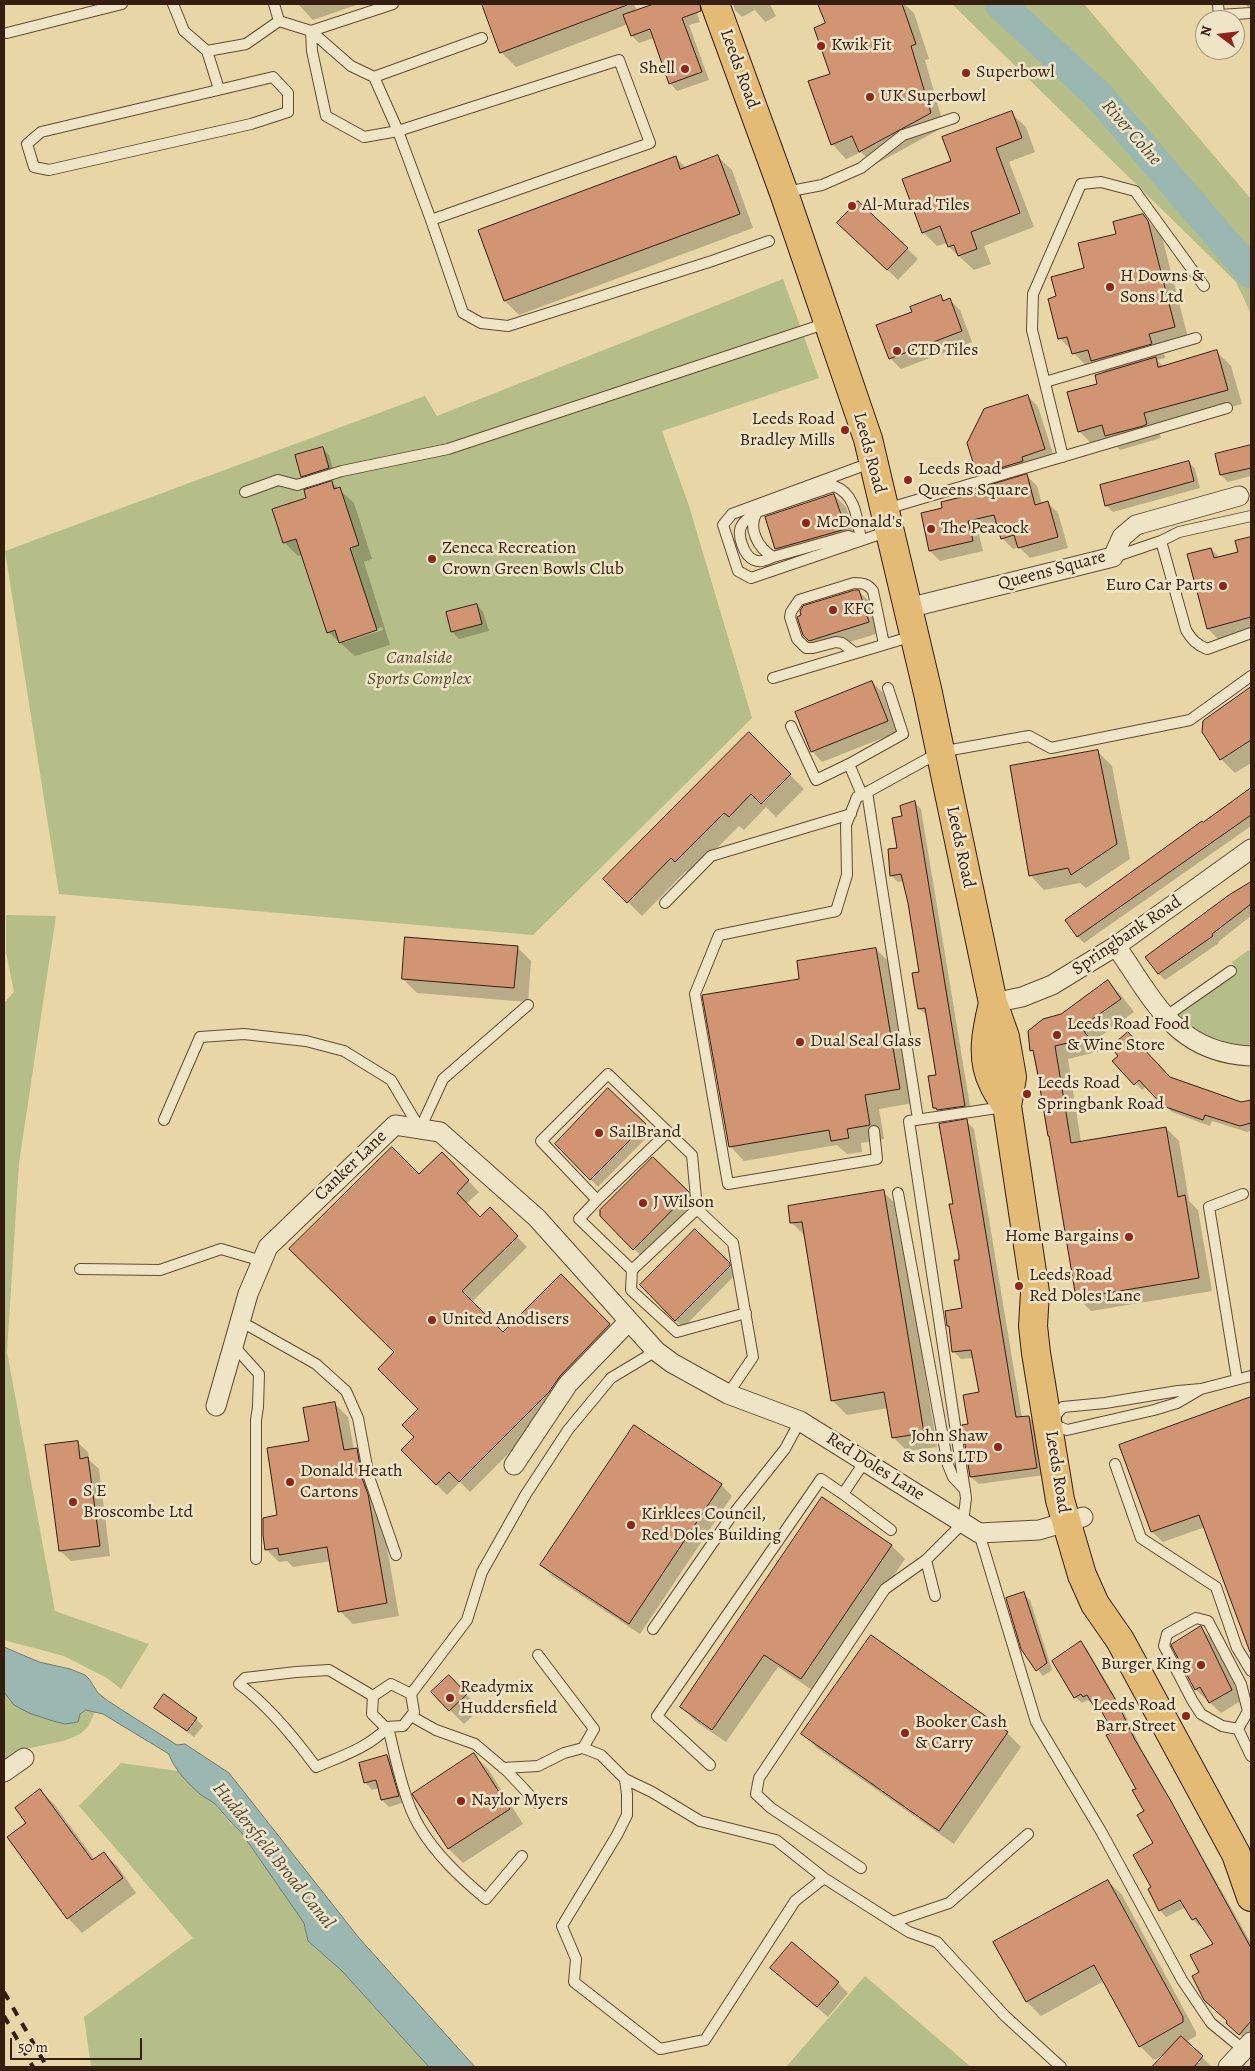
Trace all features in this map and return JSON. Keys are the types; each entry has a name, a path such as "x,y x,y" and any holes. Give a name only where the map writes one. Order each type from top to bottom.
{"main road":[{"name":"Leeds Road","path":"715,4 784,193 868,440 908,608 993,1003 985,1039 987,1055 992,1082 1007,1106 1035,1292 1033,1326 1060,1420 1074,1520 1088,1589 1095,1604 1120,1640 1244,1862 1251,1897"}],"street":[{"name":"Queens Square","path":"908,608 1113,557 1122,536 1136,525 1239,496"},
{"name":"Springbank Road","path":"993,1003 1022,997 1052,985 1116,946 1251,849"},
{"path":"1116,946 1164,1017 1180,1032 1200,1045 1232,1054 1251,1056"},
{"name":"Canker Lane","path":"216,1406 248,1294 268,1247 395,1125 440,1132 537,1218 656,1351 672,1363"},
{"path":"514,1465 568,1384 629,1321"},
{"name":"Red Doles Lane","path":"672,1363 728,1394 800,1421 971,1528"},
{"path":"971,1528 1039,1530 1074,1520"},
{"path":"4,1772 24,1758"},
{"path":"1228,2067 1248,2046"}],"lane":[{"path":"7,33 122,4"},
{"path":"173,4 184,31 207,51 219,89"},
{"path":"274,4 279,22"},
{"path":"311,31 393,4"},
{"path":"1218,4 1219,15 1251,13"},
{"path":"207,51 246,44 279,22 311,31 351,66 374,77 398,131 463,312 481,323 508,326 769,241"},
{"path":"311,31 312,51 326,116 364,137 398,131 619,60 650,143 431,220"},
{"path":"374,77 482,38"},
{"path":"273,76 288,93 288,112 251,124 49,170 34,167 28,144 41,132 219,89 273,76"},
{"path":"784,193 822,185 860,168 902,135 954,118"},
{"path":"1063,457 1032,330 1033,294 1082,184 1101,182 1135,191 1204,286"},
{"path":"245,492 278,480 297,484 342,470 448,450 828,323"},
{"path":"1044,382 1196,338"},
{"path":"873,462 732,514 723,525 738,571 751,578 861,540 887,520 1063,457 1227,408"},
{"path":"846,472 834,486 757,512 747,518 739,532 746,553 752,560 761,562 848,536 861,540"},
{"path":"834,486 843,489 850,497 861,540"},
{"path":"757,512 753,519 753,525 759,545 773,557"},
{"path":"1113,557 1161,541 1180,532 1251,516"},
{"path":"1161,541 1186,630 1191,639 1207,649 1251,633"},
{"path":"855,653 842,643 836,642 813,648 806,648 800,644 790,617 799,600 854,583 862,583 869,586 873,591 884,644"},
{"path":"773,678 914,635"},
{"path":"874,1131 877,1158 728,1184 695,994 719,935 836,910 847,875 846,825 857,798 940,752 1029,736 1052,748 1190,720 1251,676"},
{"path":"791,726 816,780 903,734 888,688"},
{"path":"849,764 865,793 918,1119"},
{"path":"664,903 711,856 850,814"},
{"path":"1164,1017 1231,971"},
{"path":"420,1129 443,1079 528,1005"},
{"path":"164,1120 200,1037 244,1034 306,1041 344,1050 391,1080 420,1129"},
{"path":"597,1200 541,1141 608,1074 692,1156 697,1208 733,1243 753,1357 728,1394"},
{"path":"1007,1106 909,1121 971,1528 1036,1722 1102,1833 1182,1980 1211,2023 1248,2046"},
{"path":"632,1270 579,1218 668,1132"},
{"path":"898,1193 948,1465 952,1477 965,1490"},
{"path":"1238,1379 1209,1207 1243,1194"},
{"path":"697,1208 632,1270 631,1290 677,1332 746,1313"},
{"path":"80,1269 160,1270 221,1249 262,1261"},
{"path":"240,1321 316,1364 346,1391 358,1418 369,1477 396,1555"},
{"path":"233,1345 259,1374 256,1420 256,1559"},
{"path":"373,1696 372,1714 385,1727 403,1726 414,1712 411,1694 467,1620 482,1572 526,1494 568,1430 611,1378 656,1351"},
{"path":"1060,1420 1105,1403 1178,1390 1200,1389 1251,1376"},
{"path":"1060,1420 1154,1410 1178,1403 1200,1389"},
{"path":"653,1628 730,1518 786,1448 800,1421"},
{"path":"843,1494 866,1461"},
{"path":"1115,1464 1141,1538 1216,1587 1237,1648 1251,1671"},
{"path":"710,1765 657,1716 821,1479 891,1530"},
{"path":"860,1868 771,1808 756,1794 756,1787 763,1772 885,1589 971,1528"},
{"path":"926,1560 935,1596"},
{"path":"1196,1618 1208,1622 1241,1684 1248,1711 1238,1729 1222,1726 1201,1714 1164,1646 1167,1634 1196,1618"},
{"path":"538,1655 594,1729 583,1748"},
{"path":"373,1696 329,1670 245,1678 240,1684 254,1695 300,1745 316,1767 360,1749 378,1738 388,1727"},
{"path":"373,1696 391,1684 411,1694"},
{"path":"411,1716 436,1730 475,1744 503,1768 537,1803"},
{"path":"388,1727 404,1788 418,1826 455,1873 486,1899 522,1856"},
{"path":"1238,1729 1251,1756"},
{"path":"503,1768 538,1766 564,1753 583,1748 601,1755 625,1779 652,1792 700,1820 776,1840 824,1878 909,1932 937,1942 1005,2016 1061,2067"},
{"path":"625,1779 627,1794 626,1815 617,1835 562,1926 576,1959 574,1982 660,2049 705,2040 795,1901 824,1878"},
{"path":"894,1922 949,1903 1028,1834"}],"green space":[{"path":"952,4 1084,4 1251,199 1251,314 1236,282"},
{"name":"Canalside Sports Complex","path":"783,279 819,378 662,431 689,506 752,718 533,935 59,894 5,551 425,396 437,416"},
{"path":"6,915 56,916 19,1163 7,1352 55,1611 149,1644 121,1689 107,1678 64,1656 4,1640 4,1003 14,992 6,952"},
{"path":"1249,950 1251,953 1251,1052 1234,1051 1169,1018 1237,970 1232,962"},
{"path":"4,1692 24,1710 65,1724 87,1710 95,1712 88,1727 80,1734 64,1741 20,1750 4,1759"},
{"path":"121,1763 178,1771 202,1796 213,1802 231,1824 241,1832 304,1923 308,1941 342,1971 429,2067 91,2067 84,2017 193,1938 79,1806"},
{"path":"865,1976 971,2067 786,2067"}],"water":[{"name":"Huddersfield Broad Canal","path":"4,1647 39,1662 70,1669 85,1675 98,1693 108,1701 177,1745 185,1744 229,1773 359,1938 475,2067 429,2067 342,1971 308,1941 304,1923 241,1832 214,1803 201,1795 187,1781 174,1766 169,1754 103,1714 86,1710 80,1714 78,1722 65,1724 29,1713 14,1705 4,1692"}],"building":[{"path":"482,4 627,4 627,5 500,53"},
{"path":"654,4 700,4 701,11 682,18 702,72 669,84 650,29 631,36 623,15"},
{"name":"UK Superbowl","path":"818,4 902,4 916,44 911,46 931,113 859,152 852,136 831,145 808,81 830,74 814,28 825,23"},
{"path":"1012,111 1022,138 996,148 1020,213 971,232 977,249 958,256 954,245 948,247 940,226 922,233 902,179 951,161 942,137"},
{"path":"718,155 740,214 504,301 478,230 676,156 680,169"},
{"path":"858,201 908,248 887,270 837,223"},
{"name":"H Downs & Sons Ltd","path":"1143,214 1148,221 1175,327 1149,334 1152,344 1091,361 1088,350 1072,354 1067,337 1058,339 1048,299 1056,296 1051,277 1084,268 1078,243 1116,234 1113,222"},
{"path":"941,295 943,301 950,298 962,331 889,359 876,325 912,312 910,307"},
{"name":"H Downs & Sons Ltd","path":"1217,350 1228,390 1144,413 1147,424 1143,426 1105,436 1102,425 1078,432 1067,392 1097,384 1095,375 1156,357 1158,367"},
{"path":"1028,395 1045,449 1022,457 1023,461 977,475 967,443 984,409"},
{"path":"1251,445 1251,468 1220,475 1215,454"},
{"path":"323,447 329,468 301,477 295,455"},
{"path":"1189,461 1194,481 1105,506 1100,485"},
{"path":"1027,474 1035,505 1048,501 1058,537 1018,548 1014,535 1001,539 994,515 968,521 973,541 929,551 921,513 942,508 941,502 982,492 981,488"},
{"path":"332,481 334,489 340,487 359,545 350,548 377,630 339,643 335,630 327,633 296,539 283,543 272,509 306,498 304,490"},
{"name":"McDonald's","path":"834,494 846,529 775,549 765,517"},
{"name":"Euro Car Parts","path":"1251,537 1251,617 1207,629 1187,554 1211,548 1214,558 1238,552 1235,541"},
{"name":"KFC","path":"859,590 869,622 809,641 803,635 797,617 801,615 800,611 803,606"},
{"path":"477,604 482,624 451,632 446,612"},
{"path":"872,681 888,721 811,752 795,712"},
{"path":"1251,687 1251,740 1220,760 1202,732 1203,721"},
{"path":"749,732 791,774 761,804 751,794 729,817 724,813 675,862 671,858 627,903 603,879"},
{"path":"1098,750 1117,844 1071,875 1068,868 1029,876 1010,766"},
{"path":"1251,788 1251,815 1077,937 1065,920"},
{"path":"915,801 965,1106 937,1110 933,1108 928,1076 936,1075 925,1008 918,1009 912,973 919,972 908,903 901,874 890,876 888,849 897,848 892,818 902,816 900,806"},
{"path":"1251,882 1251,904 1212,934 1213,936 1158,974 1145,957 1229,895"},
{"path":"405,937 518,946 514,988 402,979"},
{"name":"Dual Seal Glass","path":"876,948 900,1089 865,1095 870,1125 847,1129 849,1138 831,1141 829,1130 729,1147 702,995 799,979 797,961"},
{"name":"Home Bargains","path":"1108,980 1121,999 1081,1027 1089,1038 1055,1046 1071,1143 1166,1127 1178,1197 1185,1195 1199,1278 1076,1298 1049,1136 1033,1050 1030,1051 1028,1031 1043,1019 1061,1014"},
{"path":"1128,1032 1170,1077 1241,1102 1251,1100 1251,1123 1240,1126 1205,1115 1203,1120 1163,1106 1139,1080 1134,1085 1112,1061 1118,1056 1111,1047"},
{"path":"608,1088 646,1124 590,1180 555,1144"},
{"path":"967,1119 1016,1417 1029,1416 1037,1468 970,1477 962,1425 968,1424 963,1395 979,1392 971,1350 952,1352 949,1326 947,1326 945,1311 962,1308 954,1260 959,1260 959,1255 949,1204 953,1204 939,1124"},
{"name":"United Anodisers","path":"392,1147 419,1174 442,1152 469,1180 457,1193 480,1217 490,1207 518,1236 462,1291 503,1332 561,1274 610,1324 560,1376 549,1392 459,1482 449,1472 436,1485 401,1450 414,1437 402,1425 418,1409 378,1369 394,1352 289,1249"},
{"name":"J Wilson","path":"653,1157 689,1193 633,1250 600,1216 600,1210"},
{"path":"884,1190 924,1433 892,1438 884,1392 831,1401 802,1222 790,1223 788,1206"},
{"path":"695,1229 730,1263 730,1266 675,1321 640,1285"},
{"path":"1251,1397 1250,1652 1199,1515 1151,1532 1119,1445"},
{"path":"335,1402 344,1450 357,1448 362,1478 368,1494 387,1603 338,1612 327,1547 279,1555 278,1548 265,1550 263,1535 263,1518 277,1515 267,1448 309,1441 303,1408"},
{"name":"Kirklees Council, Red Doles Building","path":"634,1425 722,1484 629,1624 540,1565"},
{"name":"S E Broscombe Ltd","path":"78,1441 80,1459 88,1457 100,1546 59,1551 45,1445"},
{"path":"822,1497 892,1545 801,1679 764,1655 712,1730 680,1707"},
{"path":"1024,1592 1047,1663 1036,1671 1021,1649 1006,1598"},
{"name":"Burger King","path":"1201,1626 1232,1690 1209,1703 1200,1687 1195,1690 1171,1645"},
{"name":"Booker Cash & Carry","path":"871,1635 1008,1732 939,1831 801,1734"},
{"path":"1081,1641 1118,1704 1134,1738 1172,1803 1251,1948 1251,2021 1239,2035 1204,2000 1192,1976 1199,1972 1190,1955 1213,1944 1196,1918 1192,1920 1180,1900 1159,1911 1148,1889 1151,1887 1133,1855 1153,1843 1137,1815 1144,1811 1132,1790 1136,1789 1106,1735 1113,1732 1097,1703 1093,1705 1087,1695 1083,1697 1081,1694 1074,1698 1052,1661"},
{"name":"Readymix Huddersfield","path":"449,1675 467,1694 449,1711 431,1692"},
{"path":"164,1694 197,1718 187,1731 154,1708"},
{"name":"Naylor Myers","path":"474,1753 510,1809 448,1849 412,1794"},
{"path":"387,1755 399,1796 381,1800 376,1780 364,1783 359,1763"},
{"path":"40,1789 92,1860 104,1852 123,1878 67,1919 7,1837 26,1823 15,1808"},
{"path":"1108,1880 1183,2017 1183,2022 1139,2047 1094,1965 1026,2002 993,1942"},
{"path":"792,1942 839,1982 817,2007 770,1968"},
{"path":"1181,2036 1203,2056 1194,2067 1152,2067"}],"waterway":[{"name":"River Colne","path":"1000,4 1098,95 1251,273"}],"railway":[{"path":"4,1992 47,2067"},
{"path":"4,2016 33,2067"}],"place":[{"name":"Kwik Fit","path":"821,46"},
{"name":"Shell","path":"685,69"},
{"name":"Superbowl","path":"966,73"},
{"name":"UK Superbowl","path":"870,97"},
{"name":"Al-Murad Tiles","path":"852,206"},
{"name":"H Downs & Sons Ltd","path":"1110,287"},
{"name":"CTD Tiles","path":"897,351"},
{"name":"Leeds Road Bradley Mills","path":"845,430"},
{"name":"Leeds Road Queens Square","path":"908,480"},
{"name":"McDonald's","path":"806,523"},
{"name":"The Peacock","path":"931,529"},
{"name":"Zeneca Recreation Crown Green Bowls Club","path":"432,559"},
{"name":"Euro Car Parts","path":"1223,586"},
{"name":"KFC","path":"833,610"},
{"name":"Leeds Road Food & Wine Store","path":"1057,1035"},
{"name":"Dual Seal Glass","path":"800,1042"},
{"name":"Leeds Road Springbank Road","path":"1027,1094"},
{"name":"SailBrand","path":"599,1133"},
{"name":"J Wilson","path":"643,1203"},
{"name":"Home Bargains","path":"1129,1237"},
{"name":"Leeds Road Red Doles Lane","path":"1019,1286"},
{"name":"United Anodisers","path":"432,1320"},
{"name":"John Shaw & Sons LTD","path":"998,1447"},
{"name":"Donald Heath Cartons","path":"290,1482"},
{"name":"S E Broscombe Ltd","path":"73,1502"},
{"name":"Kirklees Council, Red Doles Building","path":"631,1525"},
{"name":"Burger King","path":"1201,1665"},
{"name":"Readymix Huddersfield","path":"450,1698"},
{"name":"Leeds Road Barr Street","path":"1186,1716"},
{"name":"Booker Cash & Carry","path":"905,1733"},
{"name":"Naylor Myers","path":"461,1801"}]}
